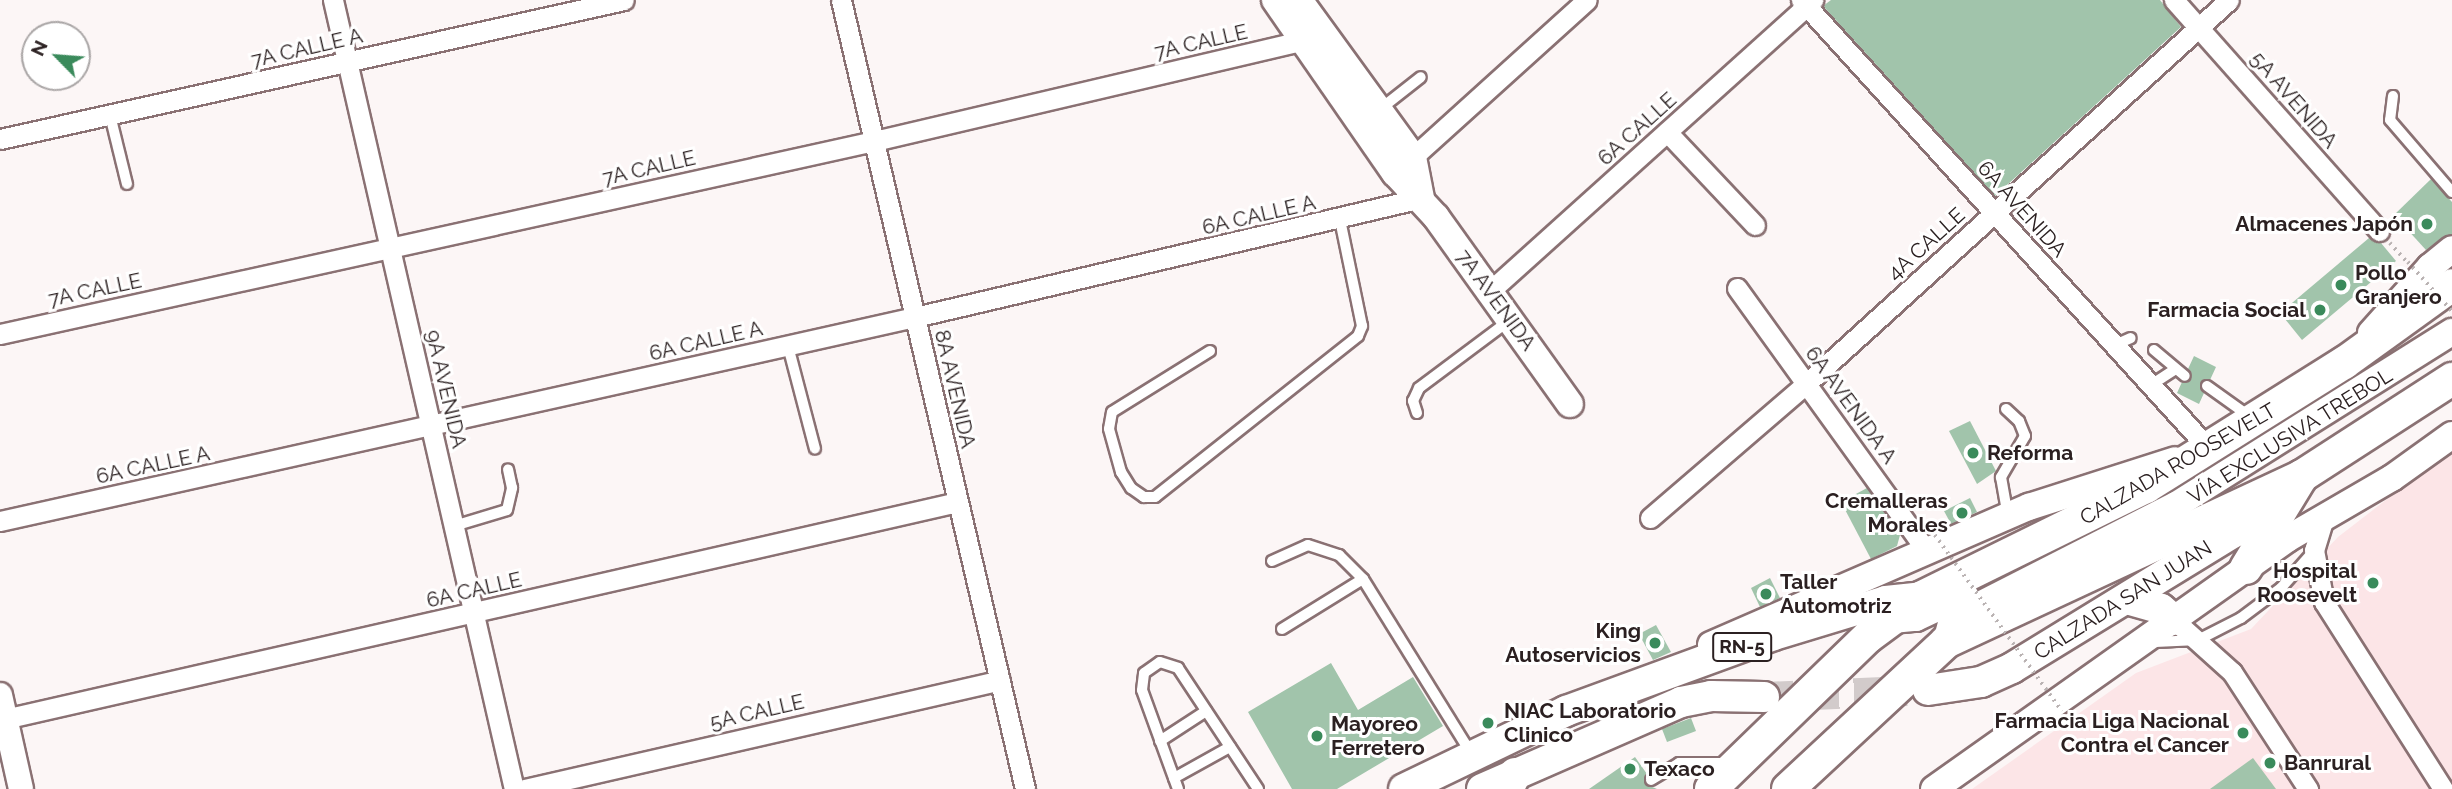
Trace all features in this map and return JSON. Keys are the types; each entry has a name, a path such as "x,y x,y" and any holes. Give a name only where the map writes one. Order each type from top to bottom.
{"highway":[{"name":"CALZADA ROOSEVELT","path":"1711,789 1892,620 1922,597 1955,576 2101,512 2209,449 2344,363 2452,285"},
{"name":"CALZADA ROOSEVELT","path":"1788,789 1946,642 2302,476 2452,379"},
{"path":"2246,568 2302,476"}],"main road":[{"name":"7A AVENIDA","path":"1275,0 1307,40 1395,173 1421,198 1570,404"},
{"name":"7A AVENIDA","path":"1299,0 1413,157 1421,198"},
{"path":"2344,363 2430,267 2452,249"},
{"name":"VÍA EXCLUSIVA TREBOL","path":"2122,531 2271,448 2452,332"},
{"path":"1934,789 2246,568 2323,522 2452,435"},
{"path":"1566,711 1931,543 2209,449"},
{"name":"CALZADA SAN JUAN","path":"1928,690 1996,677 2234,532 2302,476"},
{"name":"CALZADA ROOSEVELT","path":"1892,620 1938,610 2035,563 2122,531"},
{"name":"CALZADA ROOSEVELT","path":"1946,642 1952,619 2044,576 2122,531"},
{"name":"RN-5","path":"1404,789 1474,758 1566,711 1774,635 1886,601 1922,597"},
{"path":"2127,599 2150,604 2174,620"},
{"path":"1482,789 1514,781 1681,702 1711,696 1764,697"}],"street":[{"name":"9A AVENIDA","path":"333,0 514,789"},
{"name":"7A CALLE A","path":"0,139 624,0"},
{"name":"8A AVENIDA","path":"841,0 1025,789"},
{"path":"1413,157 1586,0"},
{"name":"5A AVENIDA","path":"2174,0 2379,231"},
{"name":"4A CALLE","path":"1650,518 1808,382 2230,0"},
{"name":"6A CALLE","path":"1490,291 1807,2"},
{"name":"6A AVENIDA","path":"1807,2 1995,213 2123,342 2151,385 2209,449"},
{"name":"7A CALLE","path":"0,334 390,250 1307,40"},
{"path":"1667,132 1755,225"},
{"name":"6A CALLE A","path":"0,522 788,346 1340,220 1421,198"},
{"name":"6A AVENIDA A","path":"1737,288 1931,543"},
{"name":"6A CALLE","path":"2,711 474,614 958,502"},
{"path":"2323,522 2314,550 2324,602 2444,789"},
{"path":"2174,620 2232,672 2308,789"},
{"name":"5A CALLE","path":"525,789 1000,680"},
{"path":"2,711 21,789"}],"lane":[{"path":"1379,111 1421,77"},
{"path":"2393,96 2390,120 2452,192"},
{"path":"110,115 127,184"},
{"path":"1210,351 1112,412 1109,429 1121,472 1130,488 1144,497 1166,488 1358,336 1362,326 1340,220"},
{"path":"1417,412 1413,401 1419,388 1510,320"},
{"path":"788,346 815,449"},
{"path":"2154,350 2174,370 2185,376"},
{"path":"2151,385 2174,370"},
{"path":"2207,387 2255,421"},
{"path":"2006,408 2025,436 2001,477 2008,517"},
{"path":"454,526 507,510 512,488 508,469"},
{"path":"1272,561 1308,545 1339,555 1363,579 1474,758"},
{"path":"2140,642 2198,640 2262,604 2314,550"},
{"path":"1282,629 1363,579"},
{"path":"1178,789 1141,682 1144,673 1160,662 1178,668 1258,789"},
{"path":"1160,741 1206,711"},
{"path":"1174,778 1230,747"},
{"path":"1651,780 1679,763 1739,763"},
{"path":"2444,789 2452,786"}],"path":[{"path":"2408,262 2452,311"},
{"path":"1931,543 2062,711"}],"shaded area":[{"name":"Hospital Roosevelt","path":"2452,449 2452,789 1972,789 2136,673 2251,629 2338,537"}],"building":[{"path":"1831,0 2160,0 2181,27 1995,196 1823,6"},
{"name":"Almacenes Japón","path":"2431,179 2452,202 2452,234 2426,250 2394,215"},
{"path":"2369,238 2381,243 2396,261 2302,340 2280,313"},
{"path":"2194,356 2216,367 2210,380 2201,382 2204,393 2199,404 2177,393 2182,382 2191,380 2188,369"},
{"name":"Reforma","path":"1970,421 1996,471 1977,484 1949,431"},
{"path":"1867,488 1900,535 1897,546 1871,559 1841,502"},
{"name":"Cremalleras Morales","path":"1970,498 1977,512 1951,524 1944,511"},
{"name":"Taller Automotriz","path":"1770,578 1780,598 1760,607 1751,588"},
{"name":"King Autoservicios","path":"1656,625 1671,652 1653,660 1639,634"},
{"name":"Mayoreo Ferretero","path":"1331,663 1358,710 1413,677 1443,726 1337,789 1292,789 1248,712"},
{"path":"1691,718 1696,731 1667,742 1662,729"},
{"name":"Texaco","path":"1635,757 1647,774 1645,784 1657,789 1589,789"},
{"path":"2253,758 2276,789 2210,789"}],"tunnel":[{"path":"1764,697 1907,691"}],"place":[{"name":"Almacenes Japón","path":"2427,224"},
{"name":"Pollo Granjero","path":"2341,285"},
{"name":"Farmacia Social","path":"2320,310"},
{"name":"Reforma","path":"1973,453"},
{"name":"Cremalleras Morales","path":"1962,513"},
{"name":"Hospital Roosevelt","path":"2373,583"},
{"name":"Taller Automotriz","path":"1766,594"},
{"name":"King Autoservicios","path":"1655,643"},
{"name":"NIAC Laboratorio Clinico","path":"1488,723"},
{"name":"Farmacia Liga Nacional Contra el Cancer","path":"2243,733"},
{"name":"Mayoreo Ferretero","path":"1317,736"},
{"name":"Banrural","path":"2270,763"},
{"name":"Texaco","path":"1630,769"}]}
